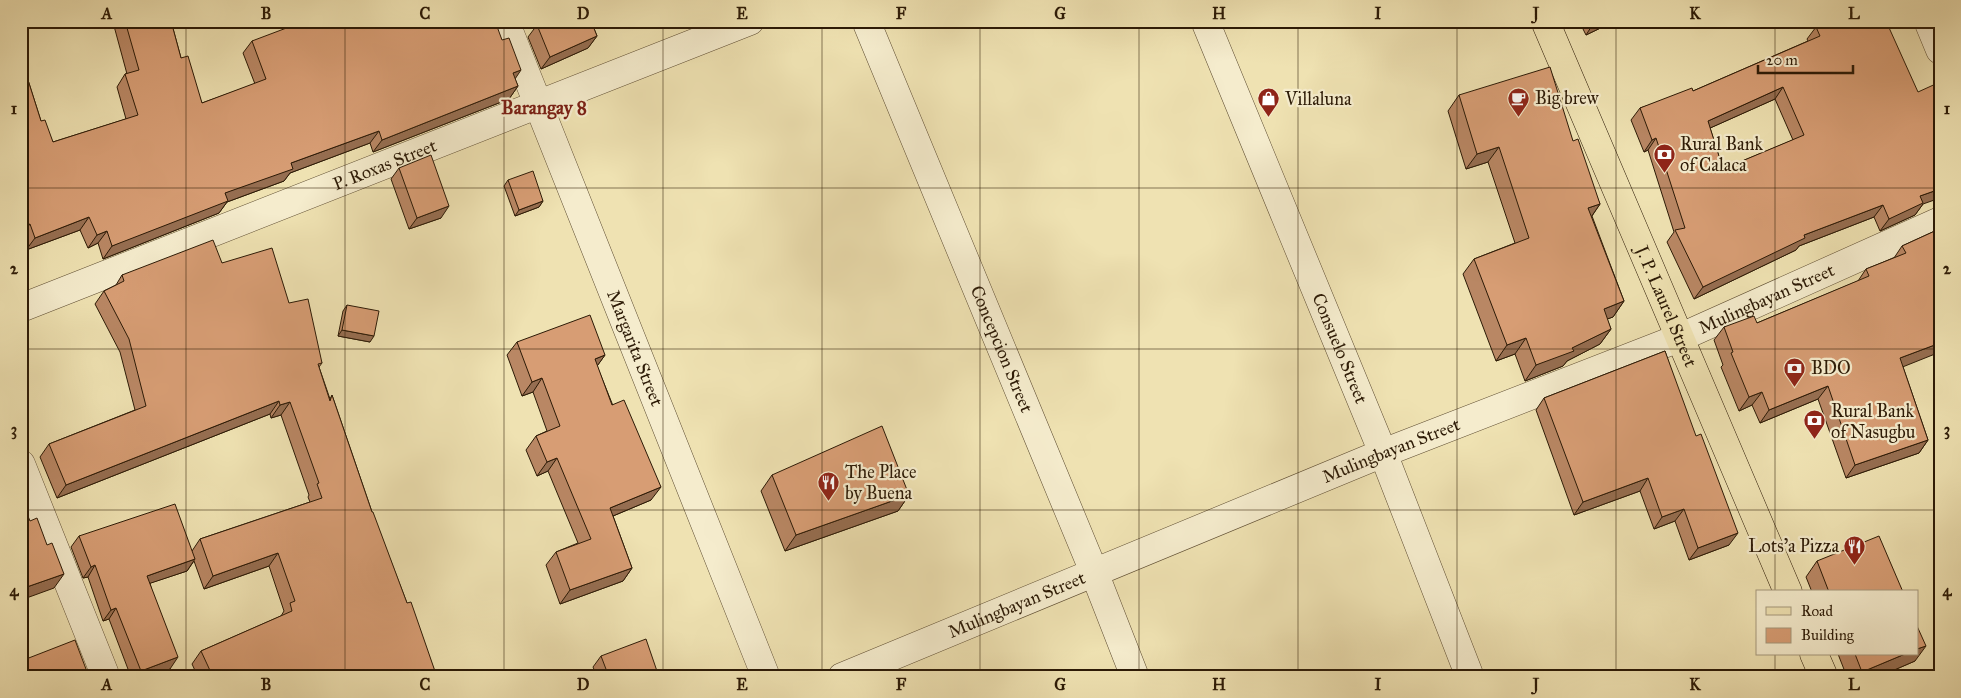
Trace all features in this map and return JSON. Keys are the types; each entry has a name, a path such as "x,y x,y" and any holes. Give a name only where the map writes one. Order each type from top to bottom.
{"main road":[{"name":"J. P. Laurel Street","path":"1546,21 1787,590"},
{"path":"1815,656 1824,677"}],"street":[{"name":"Margarita Street","path":"505,21 766,677"},
{"name":"P. Roxas Street","path":"21,308 750,21"},
{"name":"Concepcion Street","path":"866,21 1094,572 1135,677"},
{"name":"Consuelo Street","path":"1205,21 1383,453 1470,677"},
{"path":"1928,21 1940,50"},
{"name":"Mulingbayan Street","path":"842,677 1383,453 1679,338 1940,221"},
{"path":"21,464 106,677"}],"building":[{"path":"125,21 171,21 181,58 188,56 202,103 266,79 252,41 305,21 495,21 502,40 509,38 521,70 513,73 518,86 382,140 379,131 291,163 293,169 225,193 228,201 112,246 107,231 97,235 89,217 35,238 30,224 21,227 21,58 41,121 45,120 53,142 138,115 125,74 139,70"},
{"path":"545,21 591,21 597,36 550,57 537,25"},
{"path":"1828,21 1886,21 1918,92 1940,82 1940,189 1920,196 1923,203 1889,219 1883,205 1804,235 1805,238 1703,287 1675,230 1685,228 1656,138 1652,140 1640,108 1692,88 1693,91 1820,36 1816,27","holes":["1783,87 1804,135 1723,169 1708,121"]},
{"path":"1550,67 1573,141 1578,139 1600,204 1588,208 1624,301 1604,309 1611,329 1572,348 1574,351 1536,365 1526,338 1507,345 1474,259 1529,238 1499,147 1477,154 1459,95"},
{"path":"431,155 449,206 417,218 399,168"},
{"path":"533,171 543,201 519,210 508,180"},
{"path":"1937,230 1940,237 1940,343 1900,358 1928,440 1855,465 1828,386 1769,410 1762,392 1749,397 1731,353 1733,352 1724,327 1754,316 1757,323 1869,276 1866,269 1906,253 1902,246"},
{"path":"213,240 222,263 272,248 289,303 308,299 322,363 318,364 330,401 332,395 372,512 407,603 411,602 437,677 213,677 201,651 292,611 290,603 295,601 278,553 213,576 200,539 322,498 317,484 319,483 290,402 280,405 279,401 66,485 49,444 146,406 129,339 104,291 124,281 122,275"},
{"path":"347,305 379,311 374,336 342,330"},
{"path":"590,315 605,355 595,359 612,405 624,400 661,487 610,508 632,568 570,590 556,552 591,539 557,458 547,462 536,436 560,426 542,378 532,382 517,342"},
{"path":"1665,351 1696,436 1701,434 1738,533 1698,548 1684,509 1662,517 1648,478 1583,502 1544,398"},
{"name":"The Place by Buena","path":"882,426 909,495 796,535 772,475"},
{"path":"21,499 30,521 37,518 47,545 52,543 64,574 21,589"},
{"path":"175,504 195,559 147,576 178,657 141,671 116,608 111,610 95,565 91,567 79,536"},
{"path":"1879,536 1902,590 1828,590 1817,561"},
{"path":"1918,628 1926,646 1918,649"},
{"path":"646,639 659,677 609,677 601,656"},
{"path":"75,640 89,677 21,677 21,661"},
{"path":"1856,656 1900,656 1862,672"}],"place":[{"name":"Big brew","path":"1519,117"},
{"name":"Villaluna","path":"1269,118"},
{"name":"Rural Bank of Calaca","path":"1664,173"},
{"name":"BDO","path":"1795,387"},
{"name":"Rural Bank of Nasugbu","path":"1815,440"},
{"name":"The Place by Buena","path":"829,501"},
{"name":"Lots'a Pizza","path":"1855,565"}],"district":[{"name":"Barangay 8","path":"544,107"}]}
